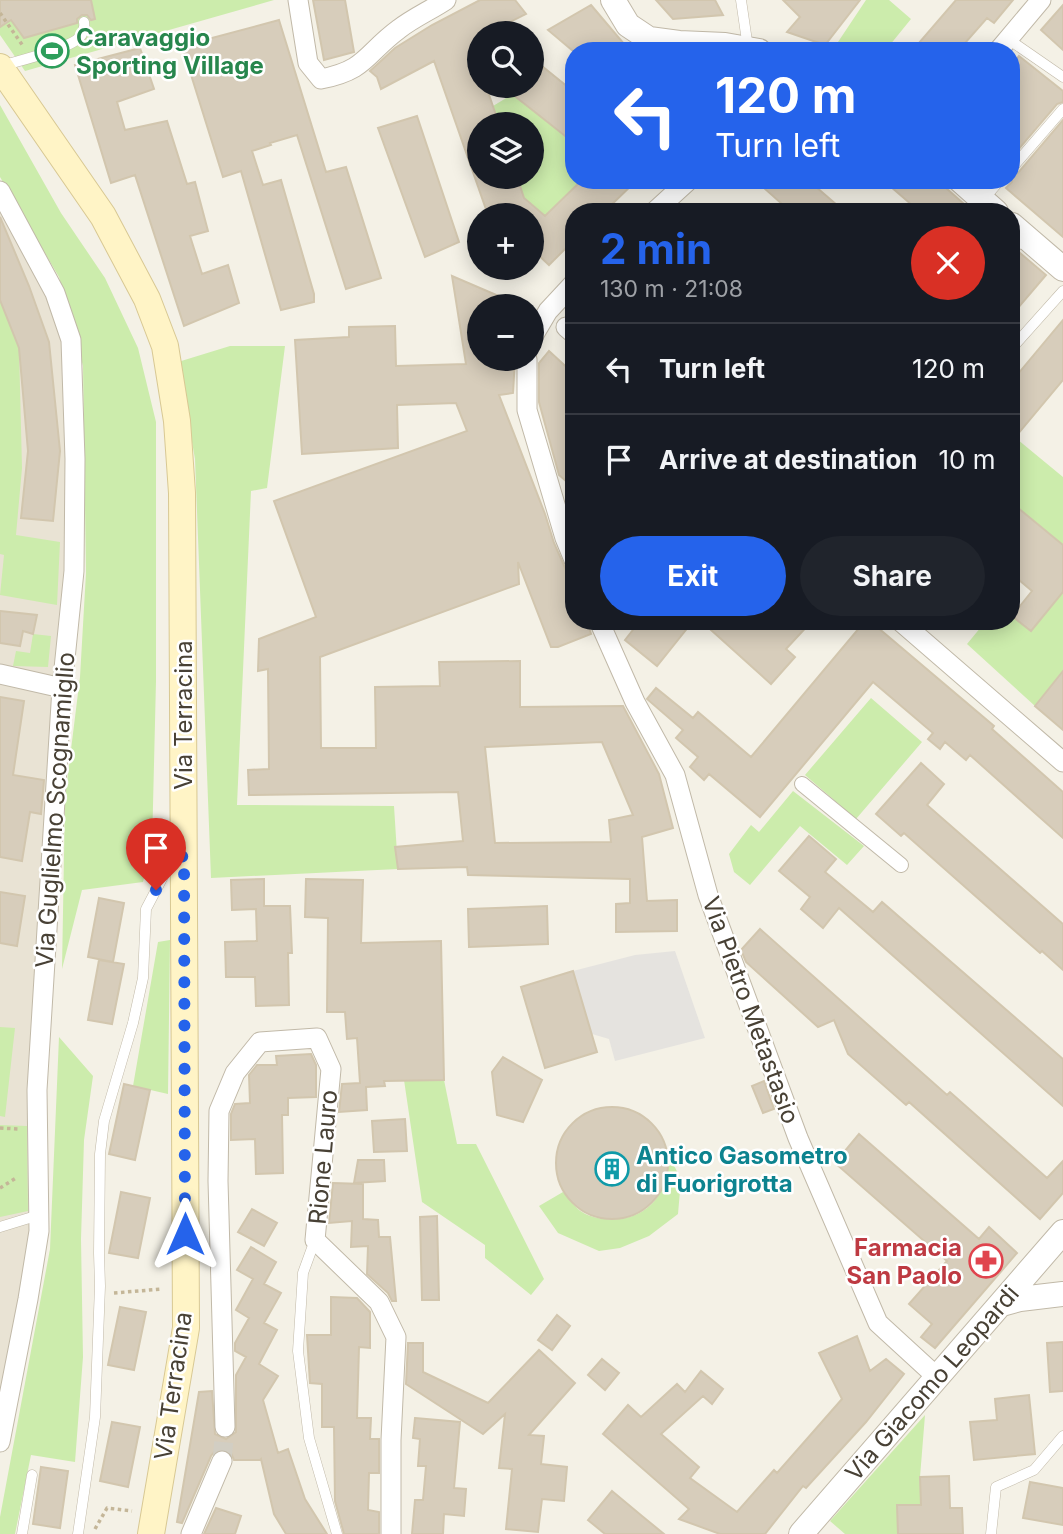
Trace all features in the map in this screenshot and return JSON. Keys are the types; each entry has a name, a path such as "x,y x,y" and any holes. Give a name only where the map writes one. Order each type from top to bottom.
{"main road":[{"name":"Via Terracina","path":"0,67 103,216 147,299 165,346 177,421 182,493 186,1328 153,1523"}],"street":[{"path":"298,0 309,63 321,79 341,75 364,63 397,30 446,0"},
{"path":"612,0 628,26 649,39 678,42"},
{"path":"1006,42 1041,0"},
{"path":"664,203 679,189"},
{"path":"970,189 986,203"},
{"name":"Via Guglielmo Scognamiglio","path":"0,191 55,293 71,340 75,459 74,571 62,688 37,1090 39,1231 0,1442"},
{"path":"1020,240 1063,269"},
{"path":"544,318 565,293"},
{"path":"527,371 527,410 565,538"},
{"name":"Via Pietro Metastasio","path":"603,630 635,702 674,775 713,908 798,1138 877,1324 938,1378"},
{"path":"910,630 1063,762"},
{"path":"0,674 62,688"},
{"path":"802,784 901,865"},
{"name":"Rione Lauro","path":"225,1427 218,1181 219,1111 235,1073 260,1042 317,1038 331,1069 315,1240 379,1302 396,1337 391,1440 391,1534"},
{"name":"Via Giacomo Leopardi","path":"812,1530 1063,1232"},
{"path":"1002,1304 1063,1294"},
{"path":"191,1534 222,1461"}],"lane":[{"path":"741,0 752,42"},
{"path":"0,67 74,42 83,32 83,22"},
{"path":"1020,54 1063,78"},
{"path":"1020,159 1063,109"},
{"path":"1020,339 1063,291"},
{"path":"78,1534 95,1417 100,1295 100,1154 104,1121 133,1023 143,978 146,909 166,871 184,855"},
{"path":"0,1227 39,1215"},
{"path":"315,1240 303,1273 299,1351 309,1438 337,1534"},
{"path":"991,1534 996,1486 1034,1470 1063,1436"},
{"path":"22,1534 32,1475"}],"path":[{"path":"0,13 31,57"},
{"path":"0,1188 16,1178"},
{"path":"100,1295 185,1288"},
{"path":"92,1534 107,1508 153,1523"}],"shaded area":[{"path":"0,191 71,340 75,459 39,1215 0,1442"},
{"path":"675,951 705,1038 615,1061 609,1039 592,1034 573,971 635,955"}],"green space":[{"name":"Caravaggio Sporting Village","path":"0,0 274,0 25,71 0,35"},
{"path":"866,0 889,0 911,19 892,42 838,42"},
{"path":"506,98 518,98 535,112 495,112 493,106"},
{"path":"0,105 61,213 105,278 138,348 156,422 156,681 152,847 143,882 82,890 62,969 65,798 80,677 86,573 83,366 59,277 0,177"},
{"path":"544,119 565,136 565,189 573,189 545,216 544,203 530,203 524,198 521,189 544,189"},
{"path":"0,300 19,348 22,468 16,535 60,542 57,605 0,595 4,555 0,554"},
{"path":"230,346 285,346 267,488 251,491 237,805 394,806 398,869 211,878 195,459 178,362"},
{"path":"1020,442 1063,477 1063,545 1020,510"},
{"path":"1063,592 1063,671 1035,706 967,644 979,630 1020,630 1020,622 1031,631"},
{"path":"33,634 51,636 48,667 13,666 16,651 30,653"},
{"path":"871,698 922,742 856,819 805,775"},
{"path":"793,791 864,846 847,865 800,826 750,885 734,872 729,854 751,825 759,832"},
{"path":"170,940 168,1094 133,1086 158,942"},
{"path":"0,1027 15,1028 5,1117 0,1116"},
{"path":"59,1037 93,1076 84,1140 81,1239 83,1357 75,1462 31,1455 15,1534 0,1534 0,1517 50,1249"},
{"path":"404,1080 444,1080 457,1144 476,1144 544,1279 531,1295 485,1258 485,1245 422,1202"},
{"path":"0,1125 27,1126 28,1211 0,1217"},
{"path":"669,1156 681,1179 678,1214 649,1236 620,1248 599,1251 558,1233 539,1206 563,1192 579,1210 591,1216 620,1219 632,1216 642,1212 657,1198 665,1179"},
{"path":"925,1415 920,1477 921,1505 897,1505 898,1534 845,1534 830,1521"}],"building":[{"path":"0,0 91,0 95,19 91,20 87,15 82,15 77,19 77,23 24,38 11,20 0,27"},
{"path":"313,0 345,0 354,52 324,60"},
{"path":"480,0 515,0 526,14 512,21 467,21 467,98 490,98 495,112 467,112 467,155 434,61 381,89 377,77 370,71 395,48"},
{"path":"656,0 715,0 723,15 673,19"},
{"path":"783,0 860,0 827,42 816,42 787,32 800,17"},
{"path":"956,0 1013,0 994,23 987,18 966,42 920,42"},
{"path":"591,5 622,42 565,42 565,44 548,30"},
{"path":"1063,5 1063,50 1041,30"},
{"path":"279,20 326,172 346,167 381,278 346,289 297,135 270,143 271,145 252,151 263,185 281,180 314,294 314,302 281,310 241,171 223,177 182,46"},
{"path":"140,48 154,89 117,102 125,130 167,121 187,184 195,182 208,231 190,236 202,274 228,265 239,303 184,326 135,175 111,183 75,65"},
{"path":"1020,57 1063,91 1063,102 1057,104 1020,148"},
{"path":"544,68 565,85 565,136 544,119 544,112 535,112 517,98 544,98"},
{"path":"417,116 459,242 425,257 378,128"},
{"path":"1063,120 1063,237 1007,189 1020,189 1020,171"},
{"path":"479,189 521,189 524,198 530,203 484,203"},
{"path":"573,189 628,189 613,203 565,203 565,249 549,265 544,260 544,215"},
{"path":"765,189 818,189 835,203 781,203"},
{"path":"893,189 947,189 963,203 910,203"},
{"path":"0,217 49,342 60,451 53,521 21,518 28,451 19,348 0,300"},
{"path":"1020,253 1046,275 1020,306"},
{"path":"452,276 494,294 467,294 467,371 514,371 513,393 499,395 565,568 565,630 590,630 591,634 558,647 551,647 518,562 519,584 320,657 321,748 376,748 375,687 440,686 439,662 520,661 520,707 623,706 659,774 673,828 642,837 647,901 677,900 677,931 616,932 616,904 630,903 630,879 468,875 467,867 398,869 395,847 463,841 458,792 249,795 248,770 269,769 268,669 258,671 259,639 316,617 274,501 467,431 456,403 397,405 398,448 302,454 295,340 349,337 349,327 395,326 396,366 466,364","holes":["602,742 633,815 609,820 611,842 495,843 485,747"]},
{"path":"1063,320 1063,380 1020,431 1020,371"},
{"path":"549,351 565,366 565,480 559,475 539,402 539,371 544,371 544,357"},
{"path":"1020,510 1063,545 1063,592 1031,631 1020,622 1020,606 1032,591 1020,581"},
{"path":"0,611 37,615 33,634 23,631 20,646 0,643"},
{"path":"633,630 686,630 657,666 625,640"},
{"path":"711,630 804,630 786,649 795,657 771,684"},
{"path":"857,630 881,630 994,726 992,729 1063,792 1063,838 970,755 966,760 945,742 940,749 928,739 933,733 873,682 760,817 709,774 704,780 690,767 698,757 676,738 683,730 647,699 656,688 693,718 698,712 751,757"},
{"path":"1063,671 1063,730 1035,706"},
{"path":"0,697 24,701 13,775 44,780 41,814 30,812 22,861 0,857"},
{"path":"921,763 944,784 927,805 1063,924 1063,970 1042,951 1040,953 904,833 901,836 876,814"},
{"path":"809,836 836,859 825,872 873,912 882,902 1063,1059 1063,1106 839,908 823,928 801,909 810,897 779,871"},
{"path":"264,879 264,906 290,906 292,953 288,953 289,1005 256,1006 255,977 226,977 225,942 257,941 256,909 232,910 231,880"},
{"path":"306,879 363,880 361,943 441,941 444,1080 384,1081 385,1086 366,1087 367,1110 339,1112 342,1084 360,1083 357,1038 347,1039 345,1012 327,1012 328,918 305,917"},
{"path":"0,892 25,896 17,946 0,943"},
{"path":"99,898 124,903 113,962 88,957"},
{"path":"547,906 548,944 469,947 468,909"},
{"path":"760,929 947,1095 950,1092 1047,1178 1063,1161 1063,1193 1040,1219 909,1102 906,1105 848,1054 834,1020 818,1027 746,962 741,950"},
{"path":"99,960 124,964 112,1024 88,1020"},
{"path":"573,971 597,1052 545,1068 521,987"},
{"path":"311,1054 316,1065 316,1097 288,1098 288,1115 282,1115 283,1173 256,1174 255,1139 231,1140 231,1114 235,1104 250,1103 249,1075 257,1065 277,1065 276,1056"},
{"path":"503,1057 542,1080 523,1122 497,1115 492,1072"},
{"path":"764,1081 774,1109 763,1113 752,1086"},
{"path":"124,1084 150,1090 135,1160 109,1154"},
{"name":"Antico Gasometro di Fuorigrotta","path":"612,1107 634,1111 652,1123 664,1141 668,1163 664,1185 652,1203 634,1215 612,1219 590,1215 572,1203 560,1185 556,1163 560,1141 572,1123 590,1111"},
{"path":"405,1119 407,1151 374,1152 372,1121"},
{"path":"859,1134 979,1239 989,1227 1017,1253 935,1348 921,1337 932,1324 909,1304 947,1261 835,1163"},
{"path":"358,1160 384,1160 385,1181 354,1183"},
{"path":"333,1183 363,1184 363,1219 378,1220 379,1237 390,1237 396,1301 392,1301 388,1293 367,1274 368,1246 351,1247 352,1221 329,1223"},
{"path":"121,1192 150,1198 138,1258 109,1253"},
{"path":"252,1209 277,1223 264,1246 238,1232"},
{"path":"437,1216 439,1300 422,1300 420,1217"},
{"path":"251,1247 276,1262 264,1284 281,1293 264,1323 277,1330 259,1364 278,1376 263,1400 278,1453 288,1449 305,1499 327,1534 286,1534 274,1514 261,1459 234,1460 231,1453 221,1449 211,1456 182,1523 177,1522 199,1392 212,1391 215,1434 226,1439 236,1432 236,1375 246,1357 235,1351 235,1343 249,1318 236,1310 253,1279 237,1270"},
{"path":"331,1297 357,1298 370,1312 370,1348 359,1347 357,1418 371,1418 370,1439 379,1439 379,1473 369,1473 368,1510 379,1512 379,1534 344,1534 335,1501 334,1427 322,1427 322,1384 310,1383 307,1335 331,1335"},
{"path":"120,1307 146,1312 134,1370 108,1365"},
{"path":"557,1315 570,1326 552,1350 538,1340"},
{"path":"857,1336 870,1371 886,1359 904,1374 866,1422 806,1488 803,1486 765,1534 720,1534 679,1519 689,1509 603,1434 628,1405 641,1417 677,1384 685,1392 701,1371 723,1389 712,1404 703,1396 661,1434 699,1467 690,1478 737,1512 774,1470 777,1473 842,1399 819,1353"},
{"path":"1063,1342 1063,1391 1050,1392 1047,1343"},
{"path":"408,1343 423,1343 423,1372 488,1403 539,1350 575,1383 529,1435 544,1436 541,1464 567,1467 564,1501 542,1499 538,1532 506,1529 512,1469 499,1468 505,1414 483,1434 406,1384"},
{"path":"602,1359 619,1373 605,1390 588,1375"},
{"path":"1029,1395 1035,1454 974,1460 970,1422 997,1420 995,1399"},
{"path":"415,1418 460,1422 454,1488 466,1489 464,1516 444,1514 443,1534 412,1534 415,1500 423,1500 426,1466 418,1466 420,1439 413,1438"},
{"path":"112,1422 140,1427 128,1487 100,1481"},
{"path":"41,1467 68,1471 60,1528 33,1524"},
{"path":"949,1476 950,1508 962,1508 963,1534 898,1534 897,1505 921,1505 920,1477"},
{"path":"1030,1482 1063,1488 1063,1525 1023,1518"},
{"path":"612,1491 664,1534 605,1534 588,1520"},
{"path":"216,1508 241,1516 235,1534 204,1534"}],"tunnel":[{"path":"222,1461 225,1427"}],"place":[{"name":"Caravaggio Sporting Village","path":"52,51"},
{"name":"Antico Gasometro di Fuorigrotta","path":"612,1169"},
{"name":"Farmacia San Paolo","path":"986,1261"}],"route":[{"path":"156,890 166,871 184,855 185,1234"}]}
